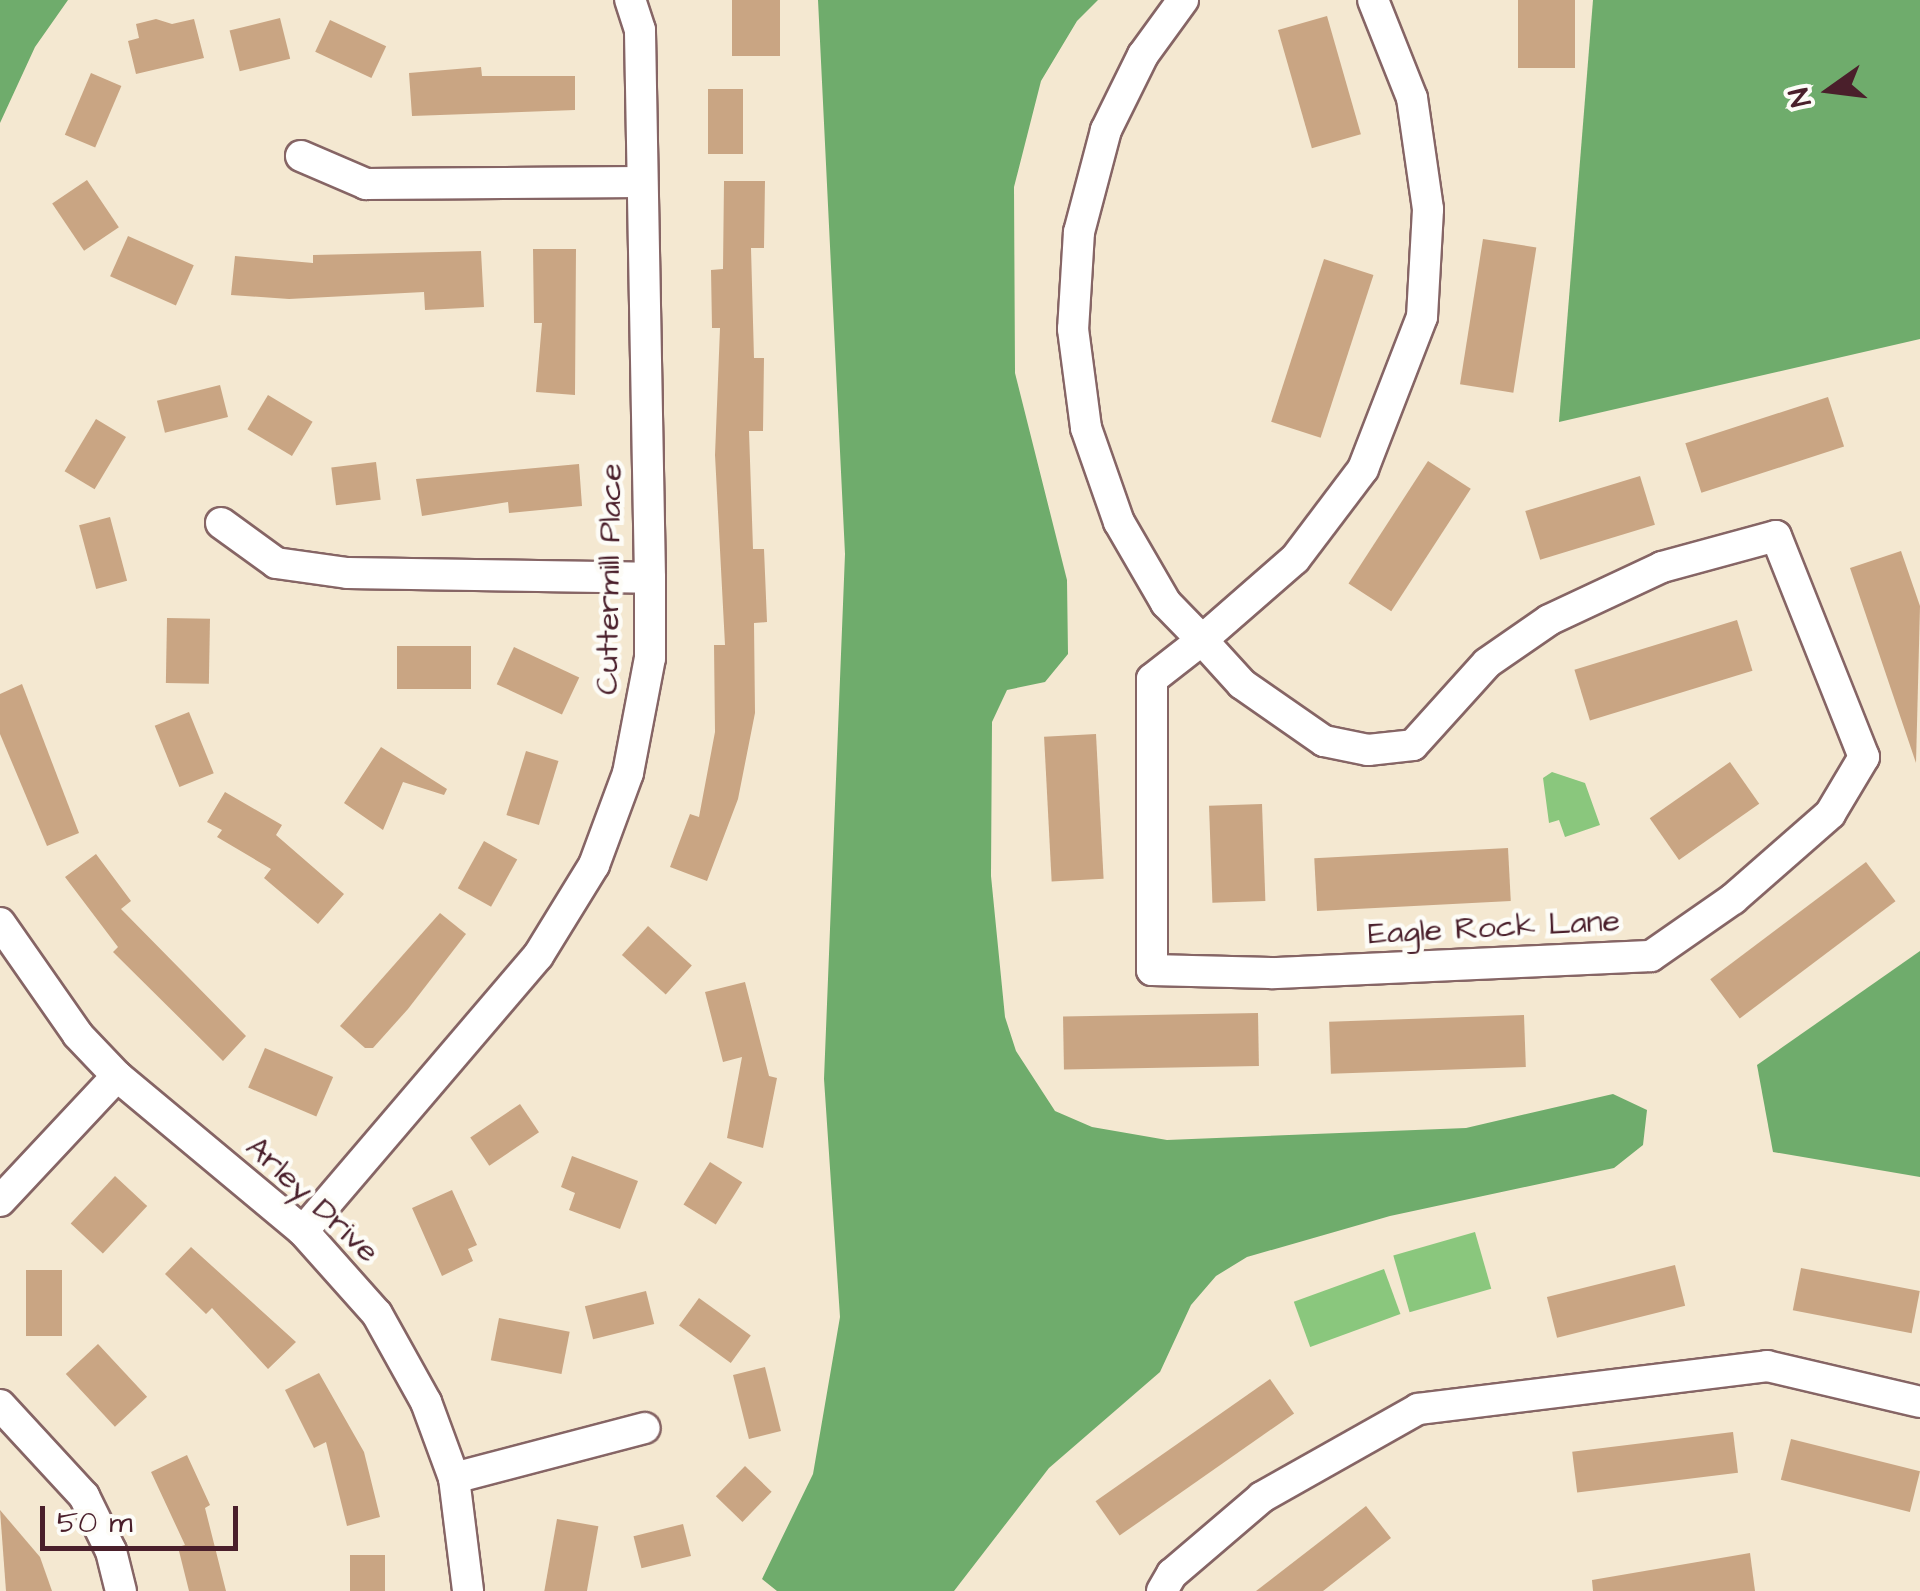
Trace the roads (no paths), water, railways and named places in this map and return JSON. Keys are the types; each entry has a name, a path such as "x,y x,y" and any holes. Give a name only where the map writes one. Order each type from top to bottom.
{"street":[{"name":"Cuttermill Place","path":"302,1231 493,1012 580,892 611,826 641,718 650,578 640,30 630,0"},
{"path":"1183,0 1143,55 1106,130 1079,232 1073,329 1086,428 1119,522 1166,603 1202,640 1294,559 1362,469 1422,318 1428,210 1412,98 1374,0"},
{"path":"302,156 366,184 642,182"},
{"path":"221,523 276,563 346,573 650,578"},
{"name":"Eagle Rock Lane","path":"1776,536 1864,757 1830,814 1734,899 1651,956 1271,974 1152,970 1152,680 1202,640 1242,684 1324,741 1368,750 1413,745 1487,663 1548,620 1662,567 1776,536"},
{"name":"Arley Drive","path":"0,923 78,1035 118,1076 302,1231 351,1279 399,1348 454,1478 468,1591"},
{"path":"0,1201 118,1076"},
{"path":"1162,1591 1172,1574 1262,1497 1418,1409 1767,1366 1920,1402"},
{"path":"0,1404 84,1496 112,1551 122,1591"},
{"path":"454,1478 645,1428"}]}
